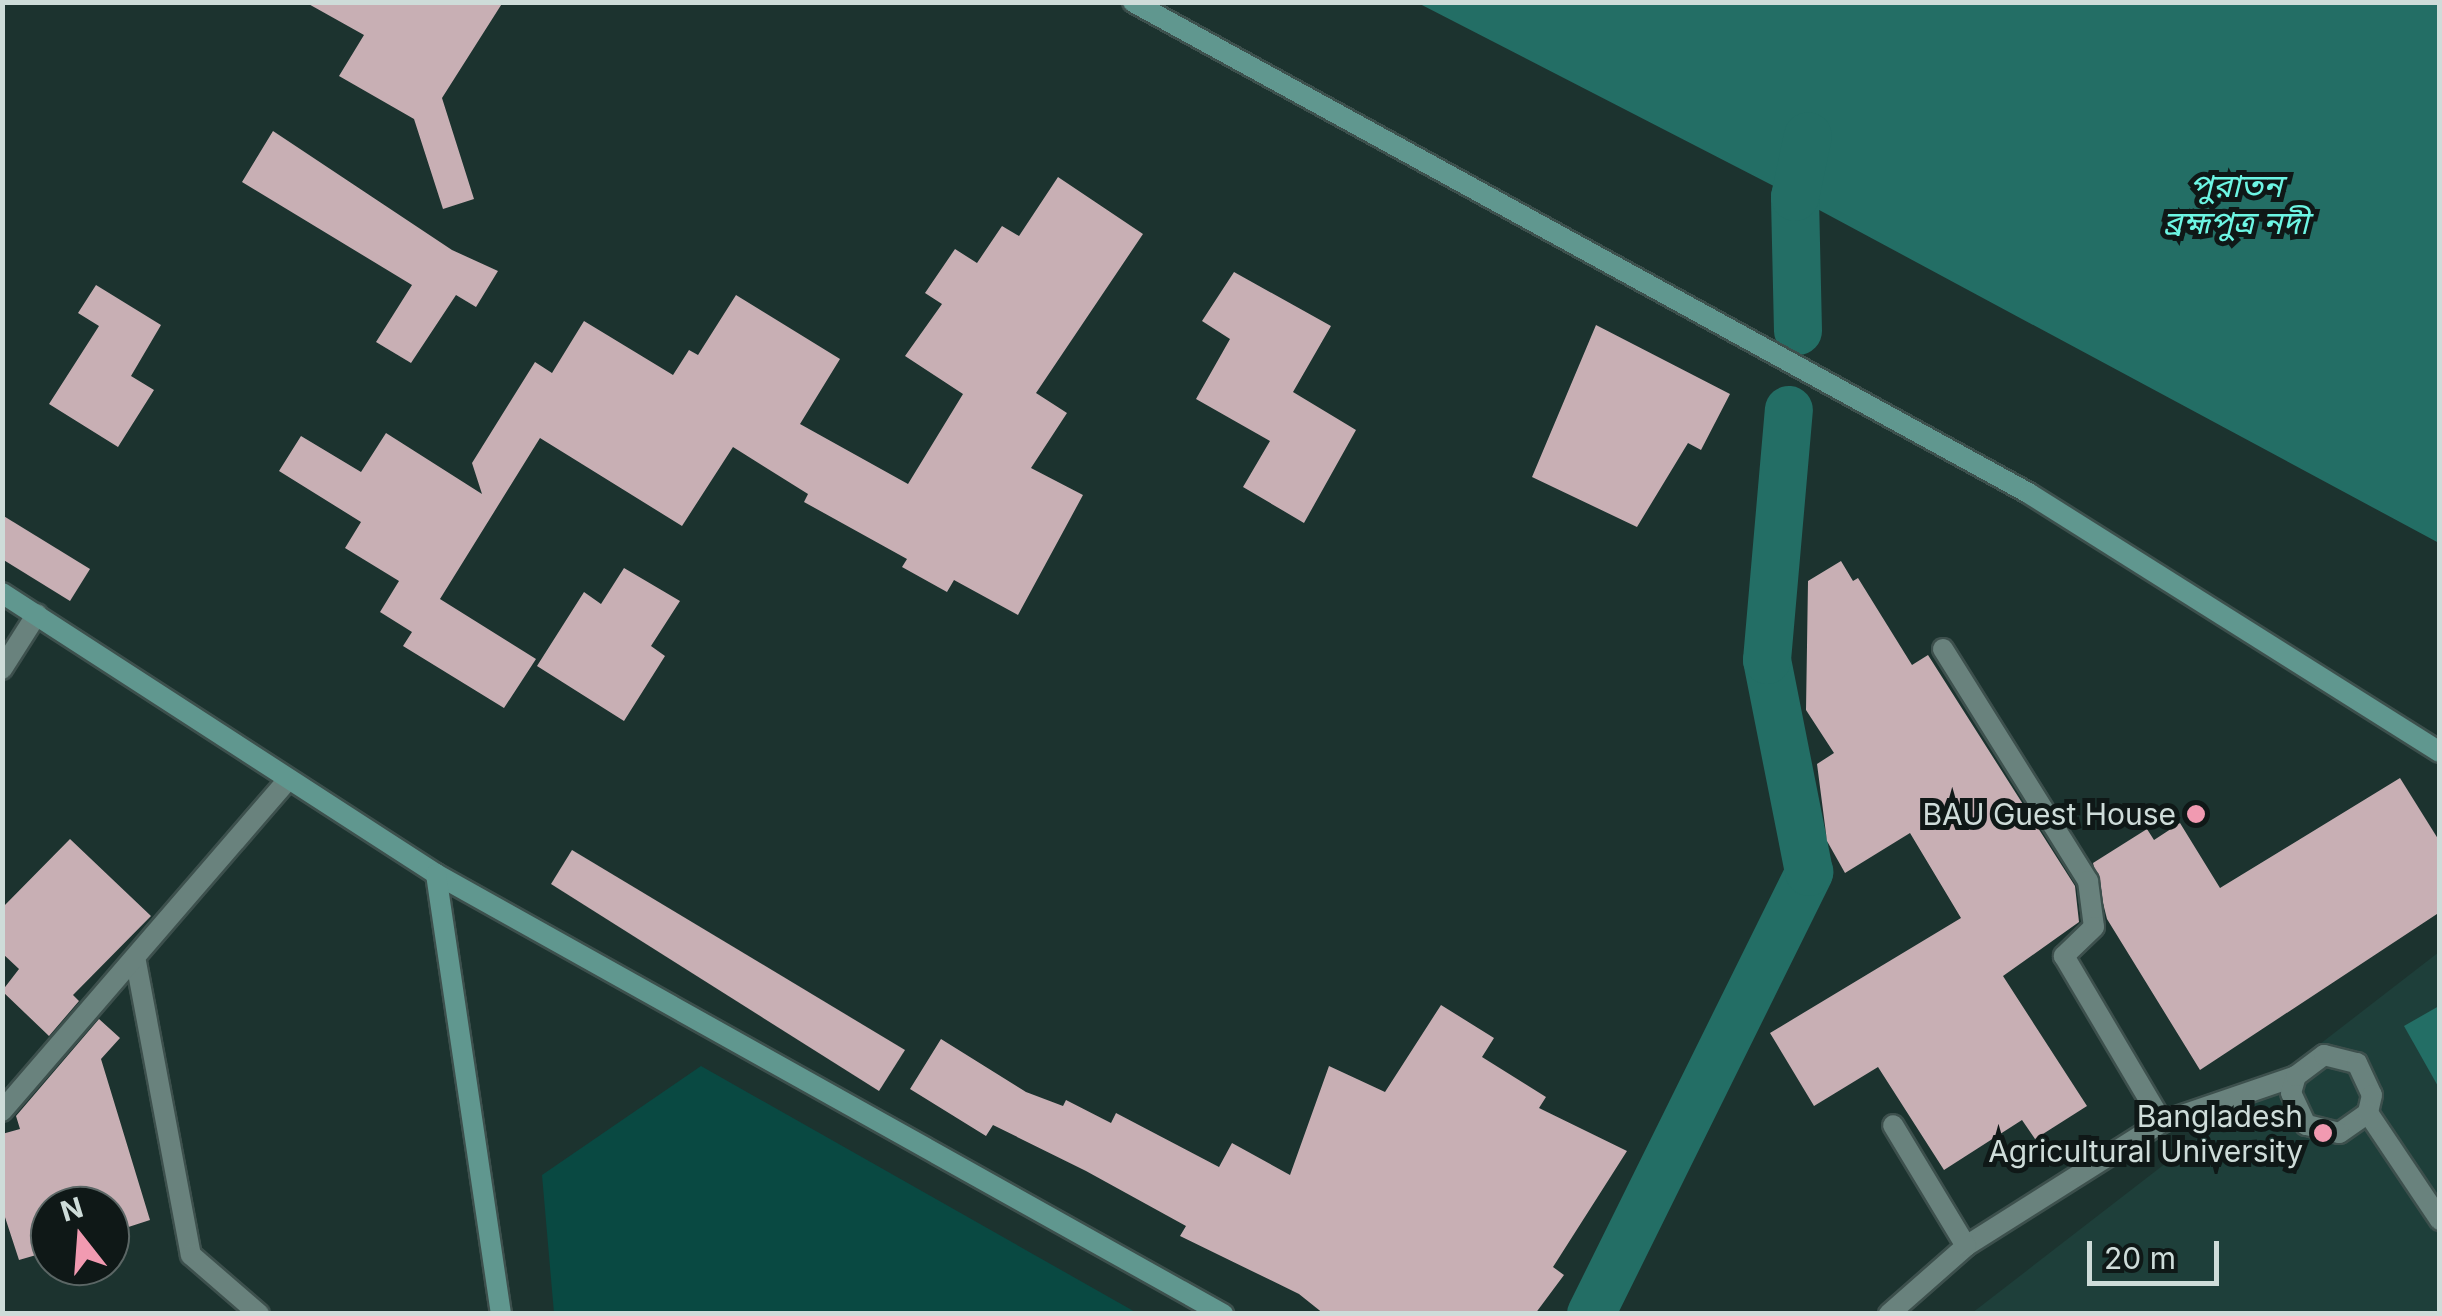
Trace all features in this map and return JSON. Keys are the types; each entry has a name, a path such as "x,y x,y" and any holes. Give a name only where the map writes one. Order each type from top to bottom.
{"street":[{"path":"1133,2 2030,494 2440,752"},
{"path":"2,593 436,874 1223,1314"},
{"path":"2,669 37,614"},
{"path":"1943,649 2088,881 2094,927 2064,956 2162,1122"},
{"path":"2,1111 136,962 287,781"},
{"path":"436,874 501,1314"},
{"path":"136,962 191,1256 259,1314"},
{"path":"1889,1314 1966,1246 2162,1122 2296,1076 2324,1055 2357,1063 2368,1078 2368,1113 2440,1220"},
{"path":"2296,1076 2291,1094 2306,1125 2339,1133 2368,1113"},
{"path":"1892,1126 1966,1246"}],"shaded area":[{"name":"Bangladesh Agricultural University","path":"2439,952 2439,1313 1972,1313"},
{"path":"701,1066 1137,1313 554,1313 542,1175"}],"water":[{"name":"পুরাতন ব্রহ্মপুত্র নদী","path":"1418,3 2439,3 2439,543 1795,197"},
{"path":"2439,1006 2439,1088 2404,1026"}],"building":[{"path":"305,2 503,2 442,98 474,199 443,209 414,119 339,76 364,35"},
{"path":"273,131 452,250 498,271 476,307 456,295 411,363 376,342 412,285 242,182"},
{"path":"1058,177 1143,234 1036,393 1067,413 1031,468 1083,495 1018,615 954,580 947,592 902,567 907,559 804,502 808,494 733,447 682,526 540,438 440,599 536,659 504,708 403,646 412,632 380,612 399,581 345,548 361,522 279,471 301,436 361,472 386,433 482,494 472,463 535,362 552,373 584,321 673,375 689,350 698,355 736,295 840,359 800,424 908,484 963,394 905,356 942,304 925,293 955,249 977,263 1002,226 1019,236"},
{"path":"1234,272 1331,326 1293,392 1356,430 1304,523 1243,487 1270,441 1196,399 1230,339 1202,321"},
{"path":"96,285 161,325 131,376 154,390 118,447 49,404 99,326 78,313"},
{"path":"1596,325 1730,394 1701,450 1688,443 1637,527 1532,477"},
{"path":"2,515 90,569 70,601 2,559"},
{"path":"1841,561 1853,581 1858,578 1912,665 1928,655 2075,886 2079,922 2003,976 2087,1106 2035,1139 2022,1120 1944,1170 1878,1067 1814,1106 1770,1033 1961,918 1910,833 1845,873 1827,841 1817,764 1834,753 1806,710 1808,581"},
{"path":"624,568 680,601 651,646 665,656 624,721 537,666 584,592 601,604"},
{"path":"2400,778 2440,842 2440,912 2200,1070 2107,919 2093,863 2147,829 2154,840 2180,823 2220,888"},
{"path":"70,839 151,916 73,995 79,1001 49,1036 2,991 19,969 2,953 2,908"},
{"path":"572,850 905,1050 879,1091 551,884"},
{"path":"1441,1005 1494,1038 1482,1057 1546,1097 1539,1108 1627,1151 1553,1267 1564,1275 1535,1314 1324,1314 1299,1294 1180,1236 1186,1226 1086,1171 993,1125 986,1136 910,1089 941,1039 1026,1092 1063,1106 1066,1100 1111,1123 1116,1113 1219,1167 1232,1143 1290,1175 1329,1066 1385,1092"},
{"path":"99,1019 120,1038 101,1059 150,1220 130,1226 130,1186 30,1186 30,1257 19,1260 2,1208 2,1134 20,1129 16,1116"}],"waterway":[{"path":"1798,331 1795,197 1808,136"},
{"path":"1591,1314 1809,872 1767,660 1789,410"}],"place":[{"name":"BAU Guest House","path":"2196,814"},
{"name":"Bangladesh Agricultural University","path":"2323,1133"}]}
